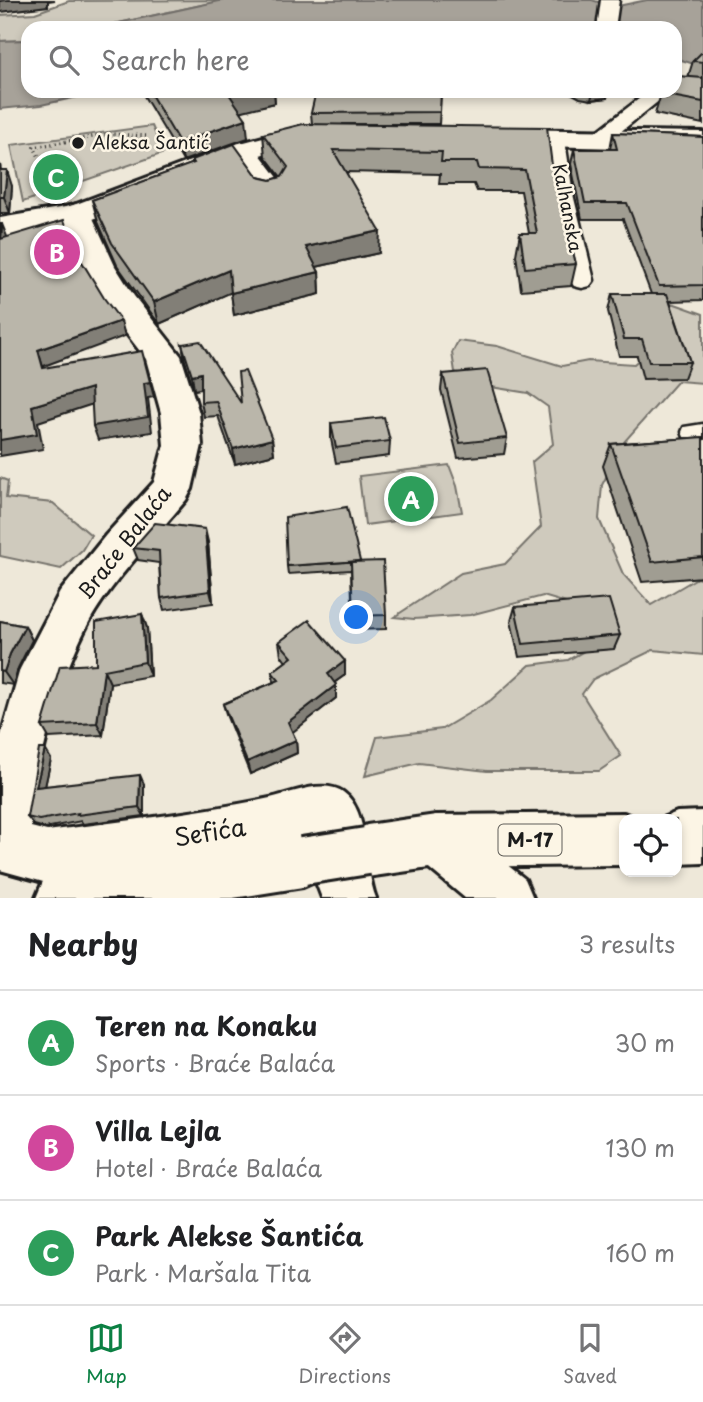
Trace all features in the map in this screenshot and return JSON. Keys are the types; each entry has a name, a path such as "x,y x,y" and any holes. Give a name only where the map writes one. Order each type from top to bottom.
{"street":[{"path":"607,21 610,0"},
{"path":"602,137 652,98"},
{"path":"0,228 301,135 343,135"},
{"path":"471,137 602,137 703,141"},
{"name":"Kalhanska","path":"551,137 556,147 562,194 582,279"},
{"path":"243,151 272,190"},
{"name":"Braće Balaća","path":"4,846 10,790 43,668 75,606 121,547 172,489 183,445 180,412 163,356 122,304 99,266 72,204"},
{"name":"Sefića","path":"4,846 47,857 243,829 327,811 338,829 343,885 349,898"},
{"path":"682,838 703,837"},
{"name":"M-17","path":"64,898 436,841 619,839"},
{"path":"436,841 506,898"}],"path":[{"path":"72,204 52,182 34,147 110,134 146,136"}],"shaded area":[{"path":"224,0 128,21 21,21 21,40 0,41 0,15 35,13 69,1"},
{"path":"224,0 592,0 613,7 647,0 703,0 703,67 682,60 682,21 128,21"},
{"path":"21,40 21,98 73,98 41,105 0,109 0,41"},
{"path":"152,126 164,153 23,202 11,145"},
{"path":"647,299 675,304 703,314 703,383 678,381 624,442 602,485 599,519 623,574 651,605 697,578 703,580 703,655 653,650 593,679 582,694 621,756 599,771 487,771 419,763 365,776 377,737 442,729 491,700 530,665 568,660 588,649 580,607 543,596 470,615 414,619 394,617 461,573 505,564 541,527 532,462 553,444 548,407 528,393 491,387 455,372 452,353 458,341 497,346 562,366 588,361 634,364 644,355"},
{"path":"449,465 457,486 462,512 365,525 359,476"},
{"path":"0,478 8,481 6,498 53,503 91,535 82,550 61,569 0,556"}],"building":[{"path":"701,53 703,62 693,61"},
{"path":"682,76 703,78 703,102 682,98"},
{"path":"153,98 232,98 246,119 179,142"},
{"path":"314,98 441,98 440,112 311,113"},
{"path":"303,124 547,127 553,173 576,264 525,268 520,233 537,233 525,170 479,169 477,162 441,162 442,152 333,150 380,231 306,247 319,272 231,293 229,270 154,302 112,243 92,200 194,163 192,160 234,144 258,177 271,180 282,177 288,167 263,134"},
{"path":"613,133 703,137 703,285 659,286 627,203 585,203 574,149 617,149"},
{"path":"0,170 7,170 4,197 0,197"},
{"path":"64,220 76,252 121,321 38,350 43,368 142,351 150,382 144,383 148,417 93,426 91,388 32,406 37,434 0,440 0,224 1,239"},
{"path":"612,294 667,294 690,362 649,362 642,339 624,339"},
{"path":"200,341 241,403 238,372 245,371 272,439 233,449 216,401 201,402 201,373 192,375 182,344"},
{"path":"487,370 507,438 460,443 443,374"},
{"path":"384,417 390,441 336,448 331,423"},
{"path":"703,437 703,557 652,562 611,444"},
{"path":"347,507 360,561 287,566 285,517"},
{"path":"155,523 205,529 210,591 161,598 159,551 133,548"},
{"path":"383,561 386,615 353,616 351,562"},
{"path":"609,599 620,635 523,644 515,607"},
{"path":"142,614 145,662 104,670 97,723 42,726 60,666 96,664 96,622"},
{"path":"309,620 345,661 328,674 336,685 288,722 296,740 247,762 223,704 279,680 272,672 292,657 279,642"},
{"path":"0,621 25,626 4,672 0,671"},
{"path":"39,749 45,749 36,787 140,775 139,807 39,820 27,817"}],"place":[{"name":"Aleksa Šantić","path":"78,143"},
{"name":"Park Alekse Šantića","path":"56,177"},
{"name":"Villa Lejla","path":"57,252"},
{"name":"Teren na Konaku","path":"411,499"}]}
